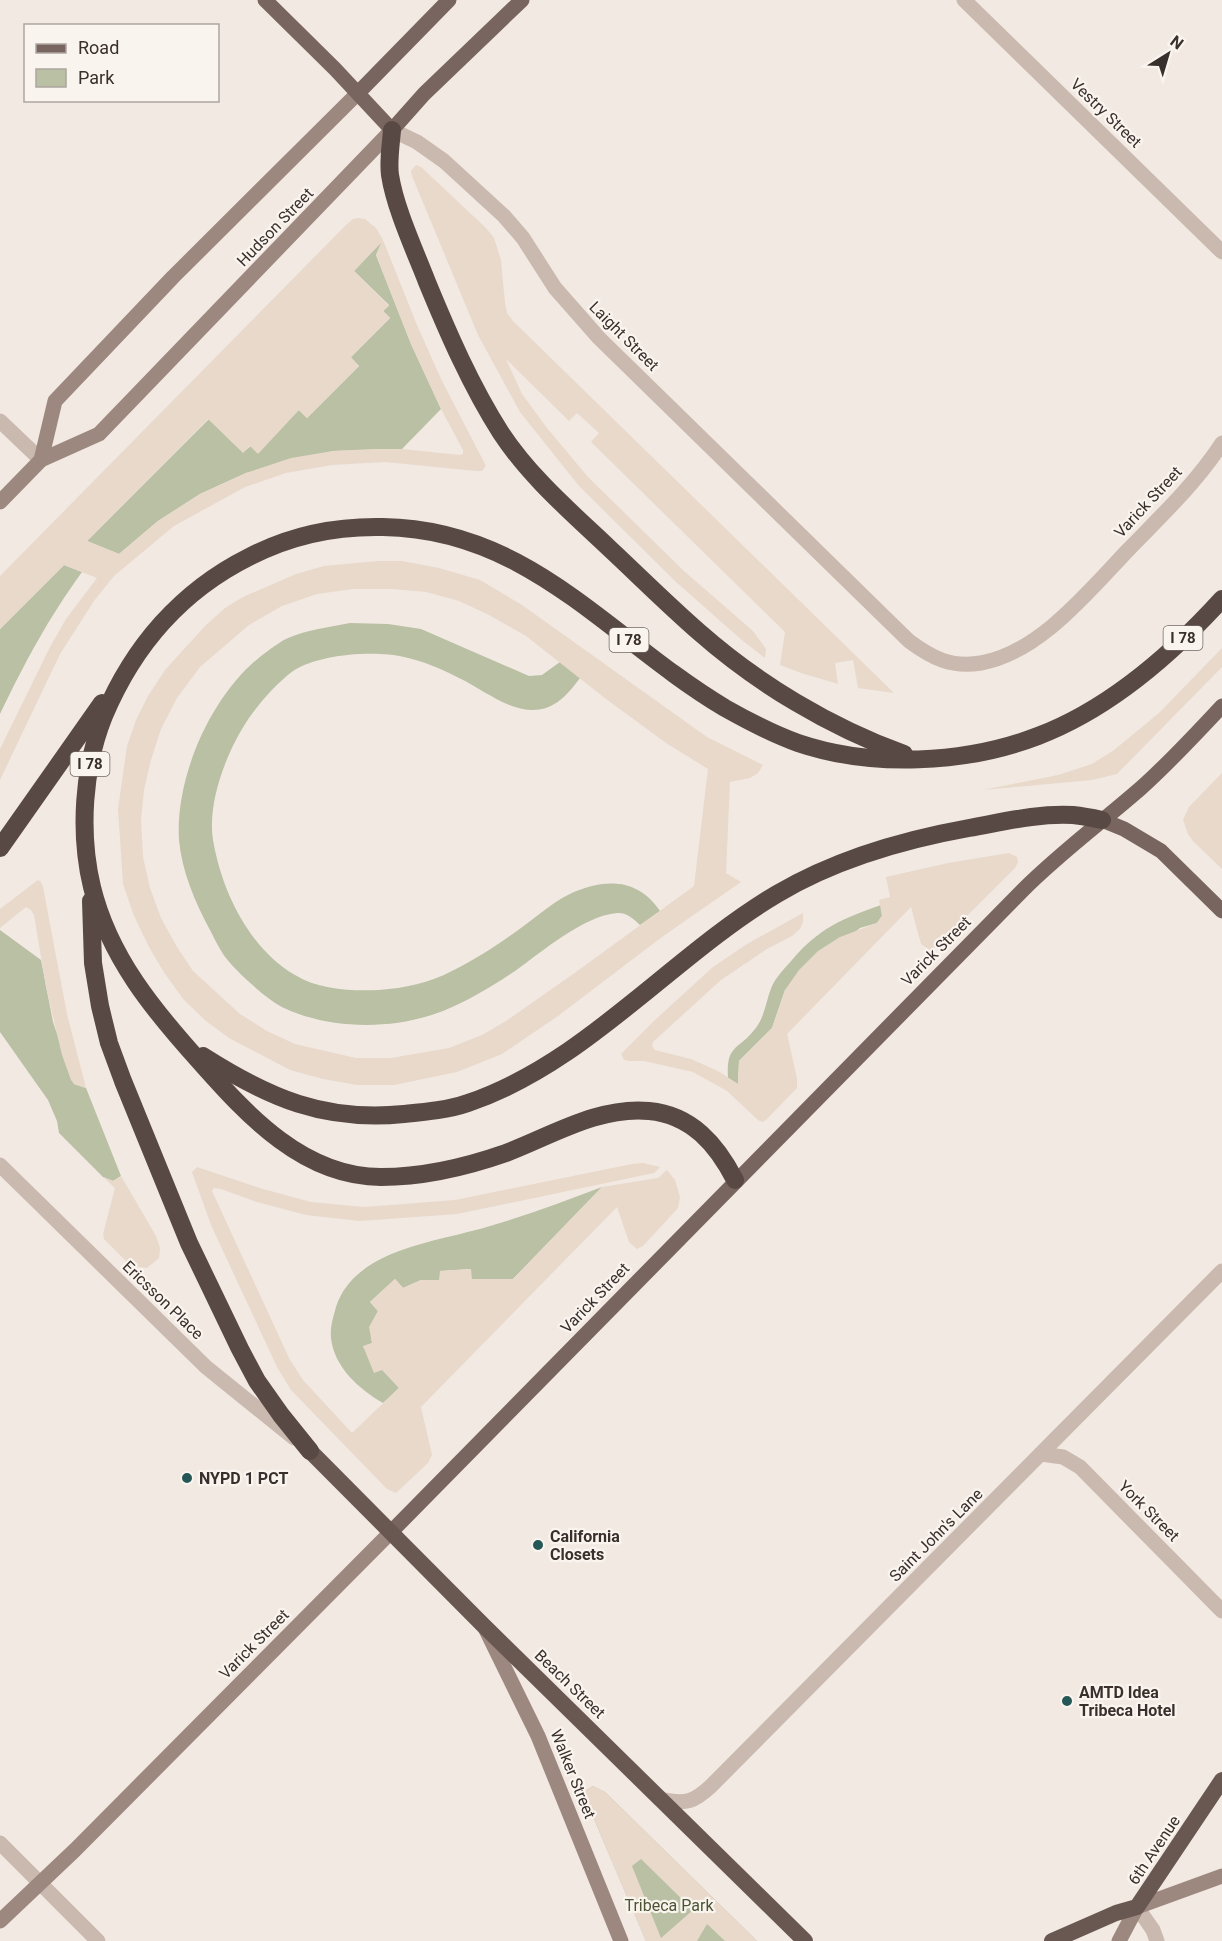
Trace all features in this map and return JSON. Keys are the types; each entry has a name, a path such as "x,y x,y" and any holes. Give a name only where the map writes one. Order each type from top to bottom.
{"highway":[{"path":"392,130 390,174 419,261 478,392 501,433 521,461 583,524 729,657 802,705 838,725 871,742 920,760"},
{"name":"I 78","path":"171,1030 143,995 123,963 104,925 91,885 86,845 85,808 92,755 99,728 110,703 137,653 169,615 191,594 214,577 258,552 310,534 337,529 401,527 464,539 495,550 529,567 562,588 692,687 763,728 801,744 877,758 920,760 958,757 1040,736 1074,720 1109,699 1142,675 1203,620 1222,599"},
{"path":"0,848 137,653"},
{"path":"171,1030 202,1056 237,1078 271,1095 308,1108 348,1115 388,1116 426,1112 466,1104 500,1090 536,1071 570,1048 718,934 775,895 809,876 841,862 951,831 1056,815 1075,815 1102,820"},
{"path":"91,885 93,963 100,1006 109,1043 123,1081 189,1243 240,1349 257,1381 310,1451"},
{"path":"171,1030 239,1106 276,1138 303,1156 355,1175 381,1177 442,1172 502,1154 608,1114 650,1111 667,1115 701,1133 721,1152 735,1180"},
{"name":"Beach Street","path":"310,1451 805,1941"},
{"name":"6th Avenue","path":"1137,1907 1222,1780"},
{"path":"1052,1941 1116,1913 1137,1907"}],"main road":[{"name":"Laight Street","path":"265,0 392,130"},
{"path":"41,460 55,401 173,277 449,0"},
{"name":"Hudson Street","path":"0,502 41,460 99,434 424,94 522,0"},
{"name":"Varick Street","path":"0,1921 391,1532 735,1180 1036,877 1166,765 1222,706"},
{"path":"1102,820 1124,829 1161,851 1222,911"},
{"name":"Walker Street","path":"483,1624 538,1736 621,1941"},
{"path":"1137,1907 1222,1876"},
{"name":"6th Avenue","path":"1119,1941 1137,1907"}],"street":[{"name":"Vestry Street","path":"964,0 1222,252"},
{"name":"Laight Street","path":"392,130 434,153 466,179 523,238 555,288 599,338 909,641 927,655 945,662 963,665 981,663"},
{"path":"0,421 41,460"},
{"name":"Varick Street","path":"981,663 998,659 1018,649 1062,617 1170,508 1222,443"},
{"name":"Ericsson Place","path":"0,1165 206,1367 310,1451"},
{"name":"Saint John's Lane","path":"664,1800 680,1803 692,1801 702,1795 1222,1271"},
{"name":"York Street","path":"1041,1454 1063,1457 1080,1467 1222,1611"},
{"path":"0,1843 99,1941"},
{"path":"1137,1907 1154,1930 1157,1941"}],"green space":[{"path":"383,240 376,255 411,344 441,409 402,449 333,451 246,473 200,494 158,521 119,554 87,541 209,419 243,452 299,410 307,418 359,366 350,358 390,318 383,311 389,305 354,271"},
{"path":"64,565 82,572 38,641 0,714 0,629"},
{"path":"350,623 388,624 421,629 529,676 542,675 560,662 580,678 566,695 554,704 533,710 504,703 432,666 392,655 363,654 331,657 304,665 281,681 254,712 233,745 220,777 212,825 217,860 240,917 264,950 279,964 304,980 325,987 358,990 398,988 435,979 480,956 561,899 586,887 610,883 632,887 652,900 660,911 640,925 630,916 620,913 591,921 563,936 515,971 471,998 443,1011 405,1022 363,1025 322,1020 284,1008 251,984 223,954 194,898 183,864 179,840 179,814 191,761 215,709 249,666 288,638"},
{"path":"881,905 882,916 877,923 860,928 785,990 772,1028 739,1061 738,1084 728,1078 731,1053 758,1024 772,986 779,975 802,949 822,932 843,920"},
{"path":"0,930 41,960 53,1022 74,1084 86,1088 121,1176 113,1181 103,1177 59,1133 57,1121 48,1100 0,1032"},
{"path":"602,1187 513,1279 471,1279 471,1269 440,1271 440,1281 421,1280 403,1288 395,1279 370,1302 378,1311 370,1327 372,1343 363,1347 399,1388 383,1403 365,1391 342,1368 333,1349 332,1322 336,1307 346,1287 361,1272 401,1250 504,1222"},
{"name":"Tribeca Park","path":"593,1786 605,1792 757,1941 646,1941 588,1805 586,1790"}],"shaded area":[{"path":"416,165 421,167 494,238 501,260 507,313 513,321 894,693 858,688 853,660 835,663 838,684 780,665 785,632 591,442 599,433 577,413 569,421 506,359 522,394 588,477 684,571 753,631 766,649 765,658 676,582 579,486 520,412 478,335 412,176 411,171"},
{"path":"353,219 365,219 376,228 383,240 441,379 486,466 482,471 476,471 385,462 332,465 286,473 245,487 174,526 114,576 94,601 60,654 0,780 0,749 50,647 66,619 97,578 64,565 0,629 0,576","holes":["381,243 376,255 411,344 463,454 372,449 333,451 291,458 246,473 200,494 158,521 119,554 87,541 208,419 243,453 250,446 258,454 299,410 307,418 359,366 351,357 390,318 383,311 389,306 354,271"]},
{"path":"402,561 439,568 480,580 522,605 707,737 763,765 758,773 750,778 730,782 726,873 741,882 662,937 558,1016 502,1054 457,1072 394,1085 357,1085 290,1070 229,1038 206,1021 184,1000 165,974 134,916 123,884 118,809 127,746 148,696 165,670 205,626 225,608 243,597 296,574 324,566","holes":["353,589 426,592 459,601 526,636 666,743 708,769 694,886 576,972 482,1035 449,1048 391,1058 356,1058 295,1044 267,1031 240,1014 193,971 161,918 150,888 143,857 141,820 144,790 161,729 177,698 200,667 249,625 282,606 317,594"]},
{"path":"1222,648 1222,667 1117,774 1092,780 983,790 1058,775 1092,764 1114,750 1159,713"},
{"path":"1222,773 1222,869 1193,841 1183,820 1189,807"},
{"path":"1009,853 1017,857 1018,862 1015,868 935,948 930,950 921,944 911,907 787,1034 797,1078 797,1088 766,1120 762,1122 758,1120 727,1091 693,1072 644,1061 624,1060 621,1054 713,967 747,944 803,913 800,929 792,936 767,949 721,980 653,1042 652,1046 655,1050 691,1059 718,1071 738,1084 739,1061 772,1028 785,990 799,970 818,951 840,937 877,923 882,916 879,900 890,897 886,877 948,863"},
{"path":"38,880 43,887 67,1014 86,1088 74,1084 71,1080 62,1055 46,987 34,915 26,907 0,928 0,909"},
{"path":"643,1163 660,1167 654,1173 457,1214 360,1221 306,1215 214,1188 212,1191 290,1360 303,1380 352,1433 399,1388 382,1370 374,1373 363,1346 372,1343 369,1327 378,1311 370,1302 395,1279 403,1288 421,1280 439,1280 440,1271 471,1269 472,1279 513,1279 602,1187 658,1178 667,1170 675,1180 680,1197 678,1208 643,1246 637,1249 629,1242 617,1207 421,1407 432,1455 428,1463 396,1493 387,1489 291,1390 277,1367 211,1225 192,1172 197,1167 311,1202 364,1207 455,1200"},
{"path":"121,1176 156,1236 160,1248 159,1258 147,1268 131,1266 104,1239 103,1234 115,1188 103,1177 113,1181"},
{"name":"Tribeca Park","path":"593,1786 605,1792 757,1941 725,1941 707,1924 697,1941 646,1941 588,1805 586,1790","holes":["641,1859 693,1910 661,1938 632,1866"]}],"place":[{"name":"NYPD 1 PCT","path":"187,1478"},
{"name":"California Closets","path":"538,1545"},
{"name":"AMTD Idea Tribeca Hotel","path":"1067,1701"}]}
